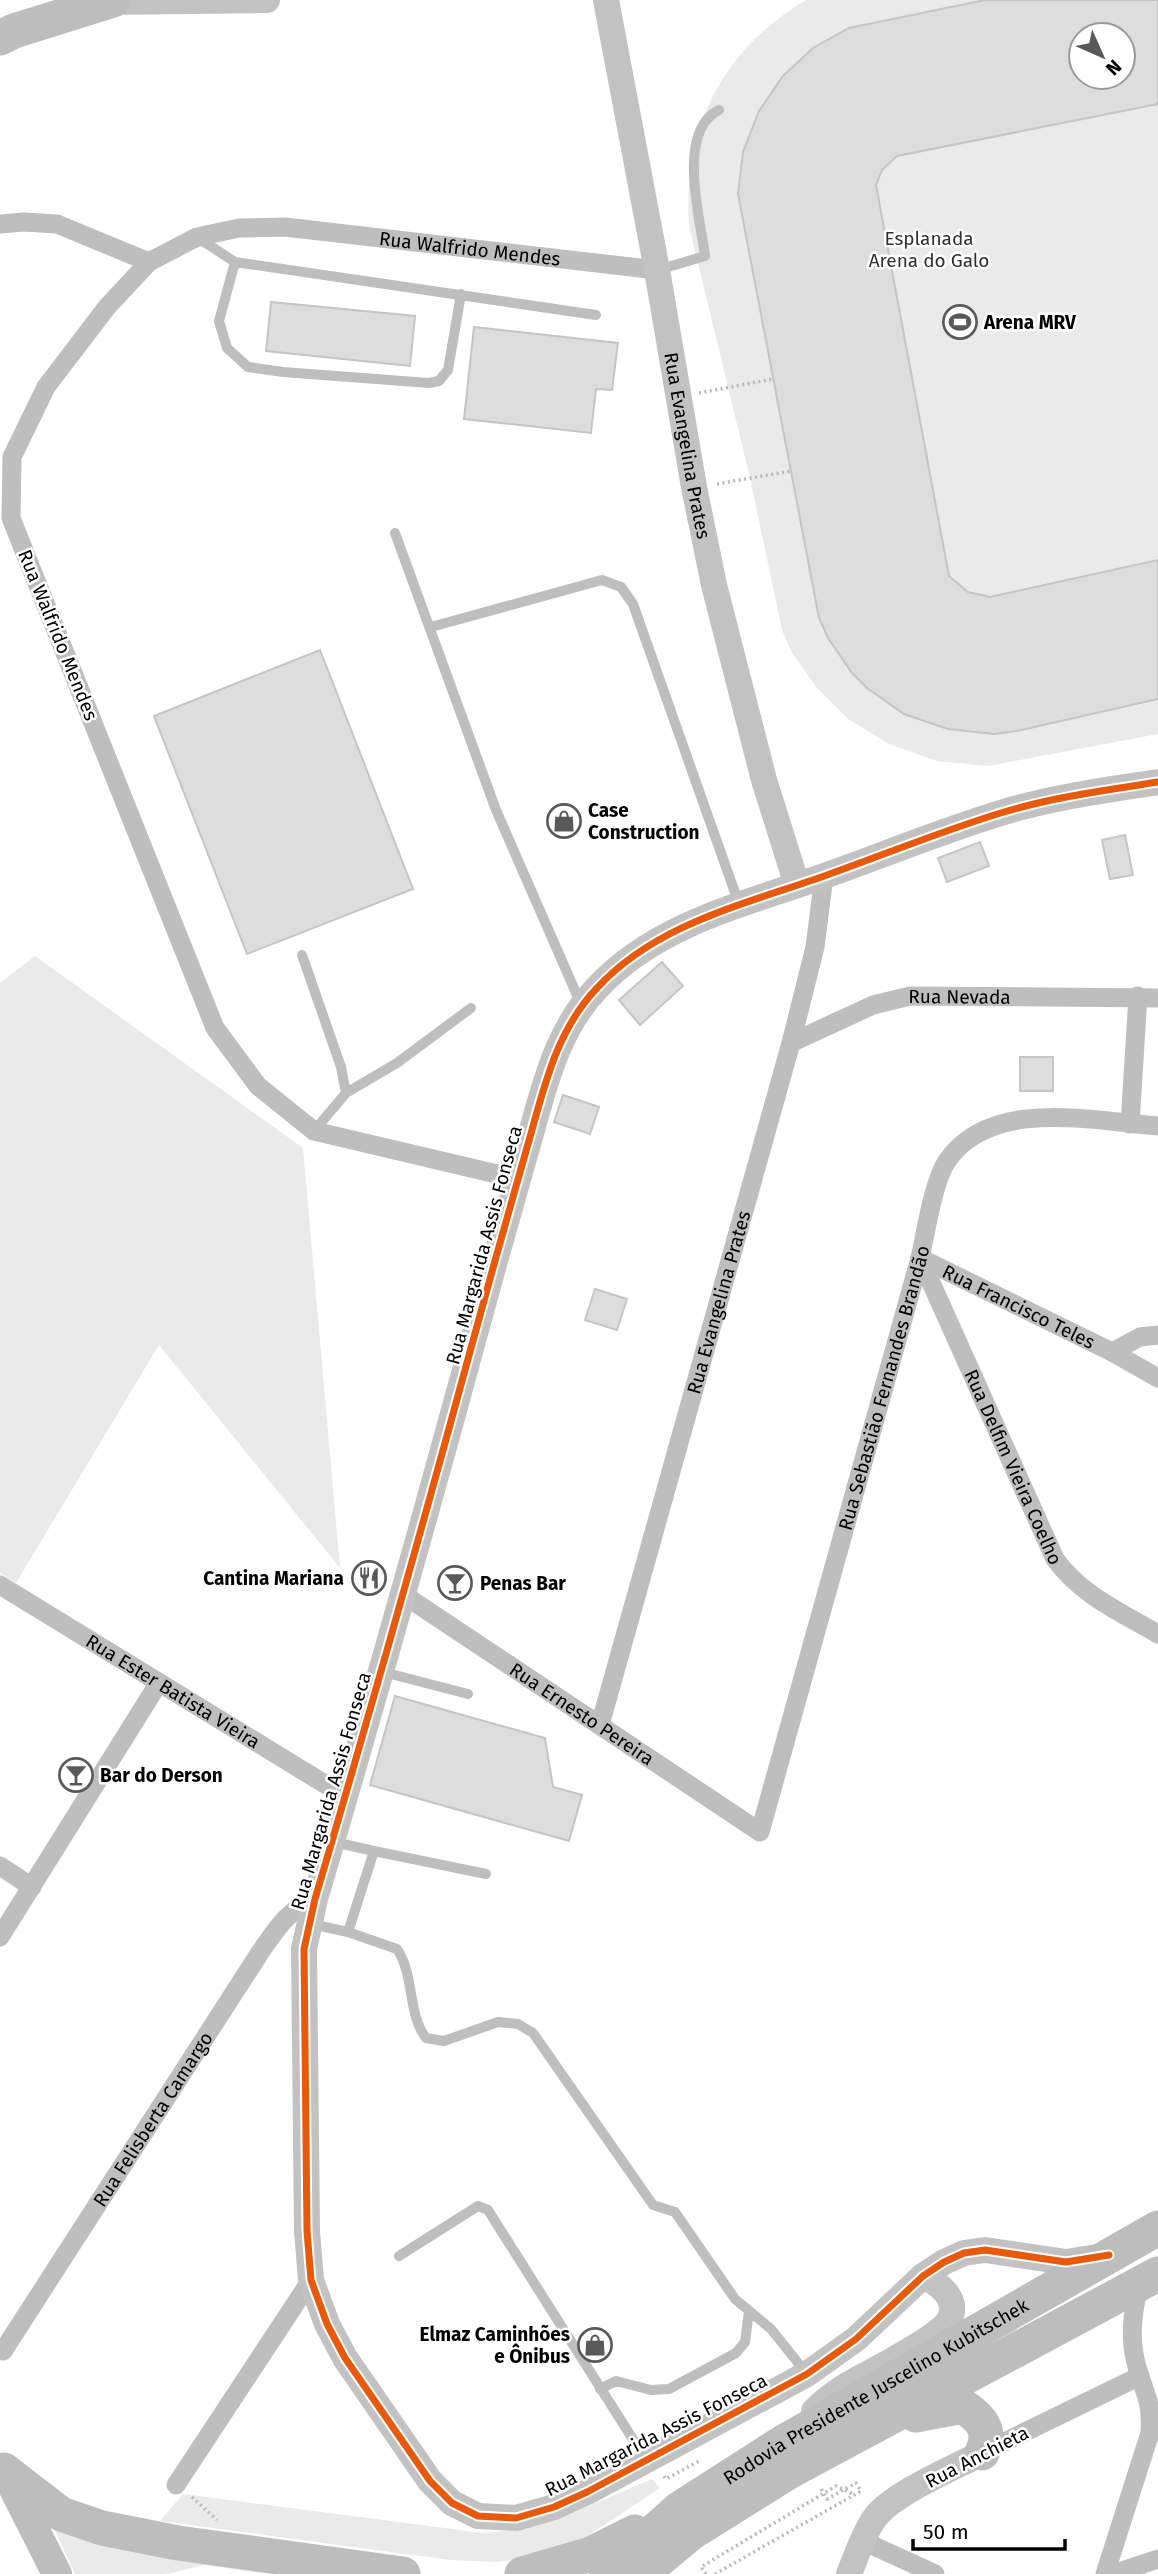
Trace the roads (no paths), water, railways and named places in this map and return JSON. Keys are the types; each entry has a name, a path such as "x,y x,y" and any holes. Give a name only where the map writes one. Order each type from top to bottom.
{"highway":[{"path":"0,38 14,31 109,1"},
{"name":"Rodovia Presidente Juscelino Kubitschek","path":"606,2574 679,2509 782,2443 1158,2228"},
{"name":"Rodovia Presidente Juscelino Kubitschek","path":"642,2574 691,2533 792,2470 1148,2280"},
{"path":"886,2422 963,2406 978,2417 985,2428 987,2440 982,2453"},
{"path":"2,2465 61,2514 115,2530 178,2543 403,2574"},
{"path":"522,2574 591,2554 679,2509"}],"main road":[{"path":"2,2465 57,2574"}],"street":[{"path":"109,1 267,0"},
{"name":"Rua Evangelina Prates","path":"606,0 657,270 694,487 717,598 764,780 797,885"},
{"path":"0,224 57,224 149,262"},
{"name":"Rua Walfrido Mendes","path":"517,1179 314,1131 258,1086 215,1028 11,519 12,457 46,387 107,307 149,262 197,237 239,229 285,226 657,270"},
{"name":"Rua Margarida Assis Fonseca","path":"1109,2255 1066,2262 985,2250 964,2253 923,2276 856,2339 807,2374 587,2492 534,2514 516,2518 496,2518 463,2510 445,2497 430,2481 345,2358 327,2325 311,2280 307,2231 304,1949 312,1912 404,1595 552,1059 581,1006 614,970 654,942 739,904 1007,811 1057,799 1158,782"},
{"name":"Rua Evangelina Prates","path":"600,1725 791,1043 816,947 824,876"},
{"name":"Rua Nevada","path":"791,1043 873,1005 910,996 1148,997 1130,1124"},
{"name":"Rua Sebastião Fernandes Brandão","path":"760,1832 920,1258 939,1179 947,1161 966,1142 986,1128 1011,1121 1056,1118 1158,1126"},
{"name":"Rua Francisco Teles","path":"920,1258 1112,1352 1140,1337 1158,1335"},
{"name":"Rua Delfim Vieira Coelho","path":"920,1258 1055,1559 1074,1583 1158,1634"},
{"path":"1112,1352 1158,1378"},
{"name":"Rua Ester Batista Vieira","path":"0,1585 346,1797"},
{"name":"Rua Ernesto Pereira","path":"404,1595 760,1832"},
{"path":"0,1937 158,1684"},
{"path":"0,1866 32,1887"},
{"name":"Rua Felisberta Camargo","path":"3,2351 261,1951 284,1919 296,1908 312,1912"},
{"path":"782,2443 842,2388 949,2328 952,2316 949,2297 943,2287 923,2276"},
{"path":"176,2485 311,2280"},
{"path":"1105,2574 1150,2433 1151,2412 1135,2362 1132,2337 1132,2315 1148,2280"},
{"name":"Rua Anchieta","path":"849,2574 873,2519 902,2496 982,2453 1140,2376"},
{"path":"863,2541 935,2574"},
{"path":"1113,2574 1146,2566"}],"lane":[{"path":"657,270 705,256 695,185 695,156 703,122 719,110"},
{"path":"197,237 235,262 596,315"},
{"path":"235,262 219,321 227,348 248,367 429,383 439,381 448,370 461,294"},
{"path":"395,533 496,810 581,1006"},
{"path":"430,627 603,580 621,587 633,604 739,904"},
{"path":"302,956 341,1067 346,1093"},
{"path":"314,1131 346,1093 397,1063 471,1008"},
{"path":"382,1671 468,1694"},
{"path":"332,1842 486,1874"},
{"path":"348,1932 374,1851"},
{"path":"312,1912 348,1932 397,1949 406,1965 419,2028 426,2038 444,2041 498,2022 518,2024 533,2033 653,2205 674,2212 735,2299 771,2329 807,2374"},
{"path":"399,2256 478,2206 488,2210 646,2461"},
{"path":"969,2322 1022,2305"},
{"path":"600,2389 616,2381 651,2390 669,2389 736,2353 745,2342 749,2311"}],"place":[{"name":"Arena MRV","path":"960,322"},
{"name":"Case Construction","path":"564,821"},
{"name":"Cantina Mariana","path":"369,1578"},
{"name":"Penas Bar","path":"455,1583"},
{"name":"Bar do Derson","path":"76,1775"},
{"name":"Elmaz Caminhões e Ônibus","path":"595,2345"}],"park label":[{"name":"Esplanada Arena do Galo","path":"929,249"}]}
